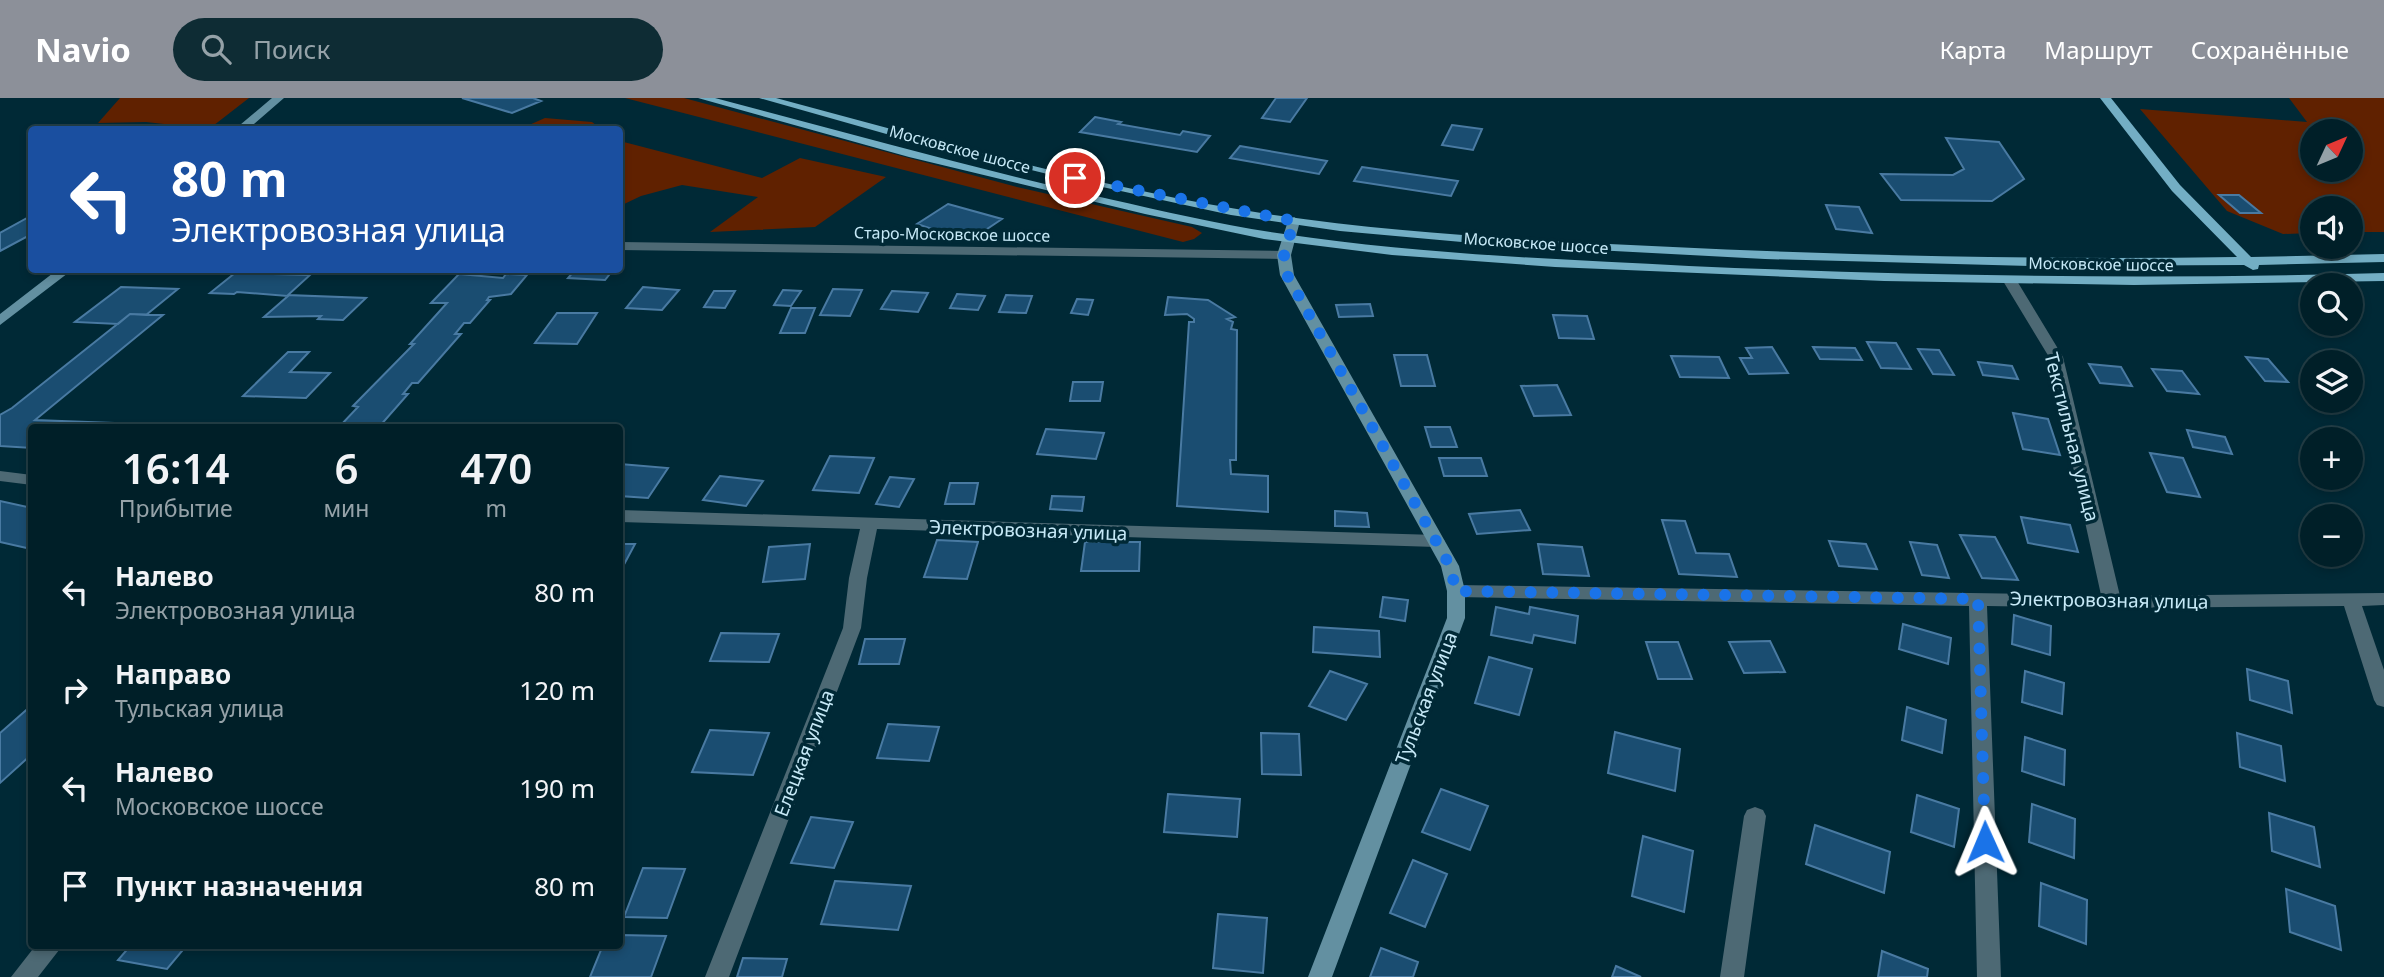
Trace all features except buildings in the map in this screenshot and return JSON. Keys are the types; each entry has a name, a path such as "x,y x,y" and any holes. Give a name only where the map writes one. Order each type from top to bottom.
{"main road":[{"path":"244,126 279,98"},
{"name":"Московское шоссе","path":"703,98 1002,179 1231,229 1288,238 1543,263 2010,281 2272,281 2384,277"},
{"name":"Московское шоссе","path":"764,98 1288,238 1996,263 2248,262 2384,258"},
{"path":"2105,98 2176,188 2248,262 2272,281"},
{"name":"Тульская улица","path":"1288,238 1287,275 1292,286 1450,566 1456,591 1456,618 1320,977"},
{"path":"0,321 61,273"}],"street":[{"name":"Старо-Московское шоссе","path":"623,246 1288,238"},
{"name":"Текстильная улица","path":"2010,281 2056,357 2112,602"},
{"path":"0,476 28,480"},
{"name":"Электровозная улица","path":"623,516 1436,541"},
{"name":"Елецкая улица","path":"717,977 852,628 858,578 870,524"},
{"name":"Электровозная улица","path":"1456,591 2112,602 2384,599"},
{"path":"1978,599 1989,977"},
{"path":"2351,600 2384,700"},
{"path":"1732,977 1755,816"},
{"path":"23,977 48,949"}],"shaded area":[{"path":"120,98 249,98 213,126 146,122 98,123"},
{"path":"625,98 684,98 1017,187 1192,227 1202,233 1183,242"},
{"path":"2289,98 2384,98 2384,232 2363,232 2363,196 2300,196 2300,233 2283,234 2227,211 2140,109 2300,121 2300,182 2363,182 2363,119 2305,119"},
{"path":"545,118 592,122 597,126 527,126"},
{"path":"623,142 762,178 800,158 886,177 815,227 710,232 758,197 682,185 641,196 623,205"}],"route":[{"path":"1075,178 1294,221 1284,255 1287,275 1450,566 1456,591 1978,599 1985,842"}]}
